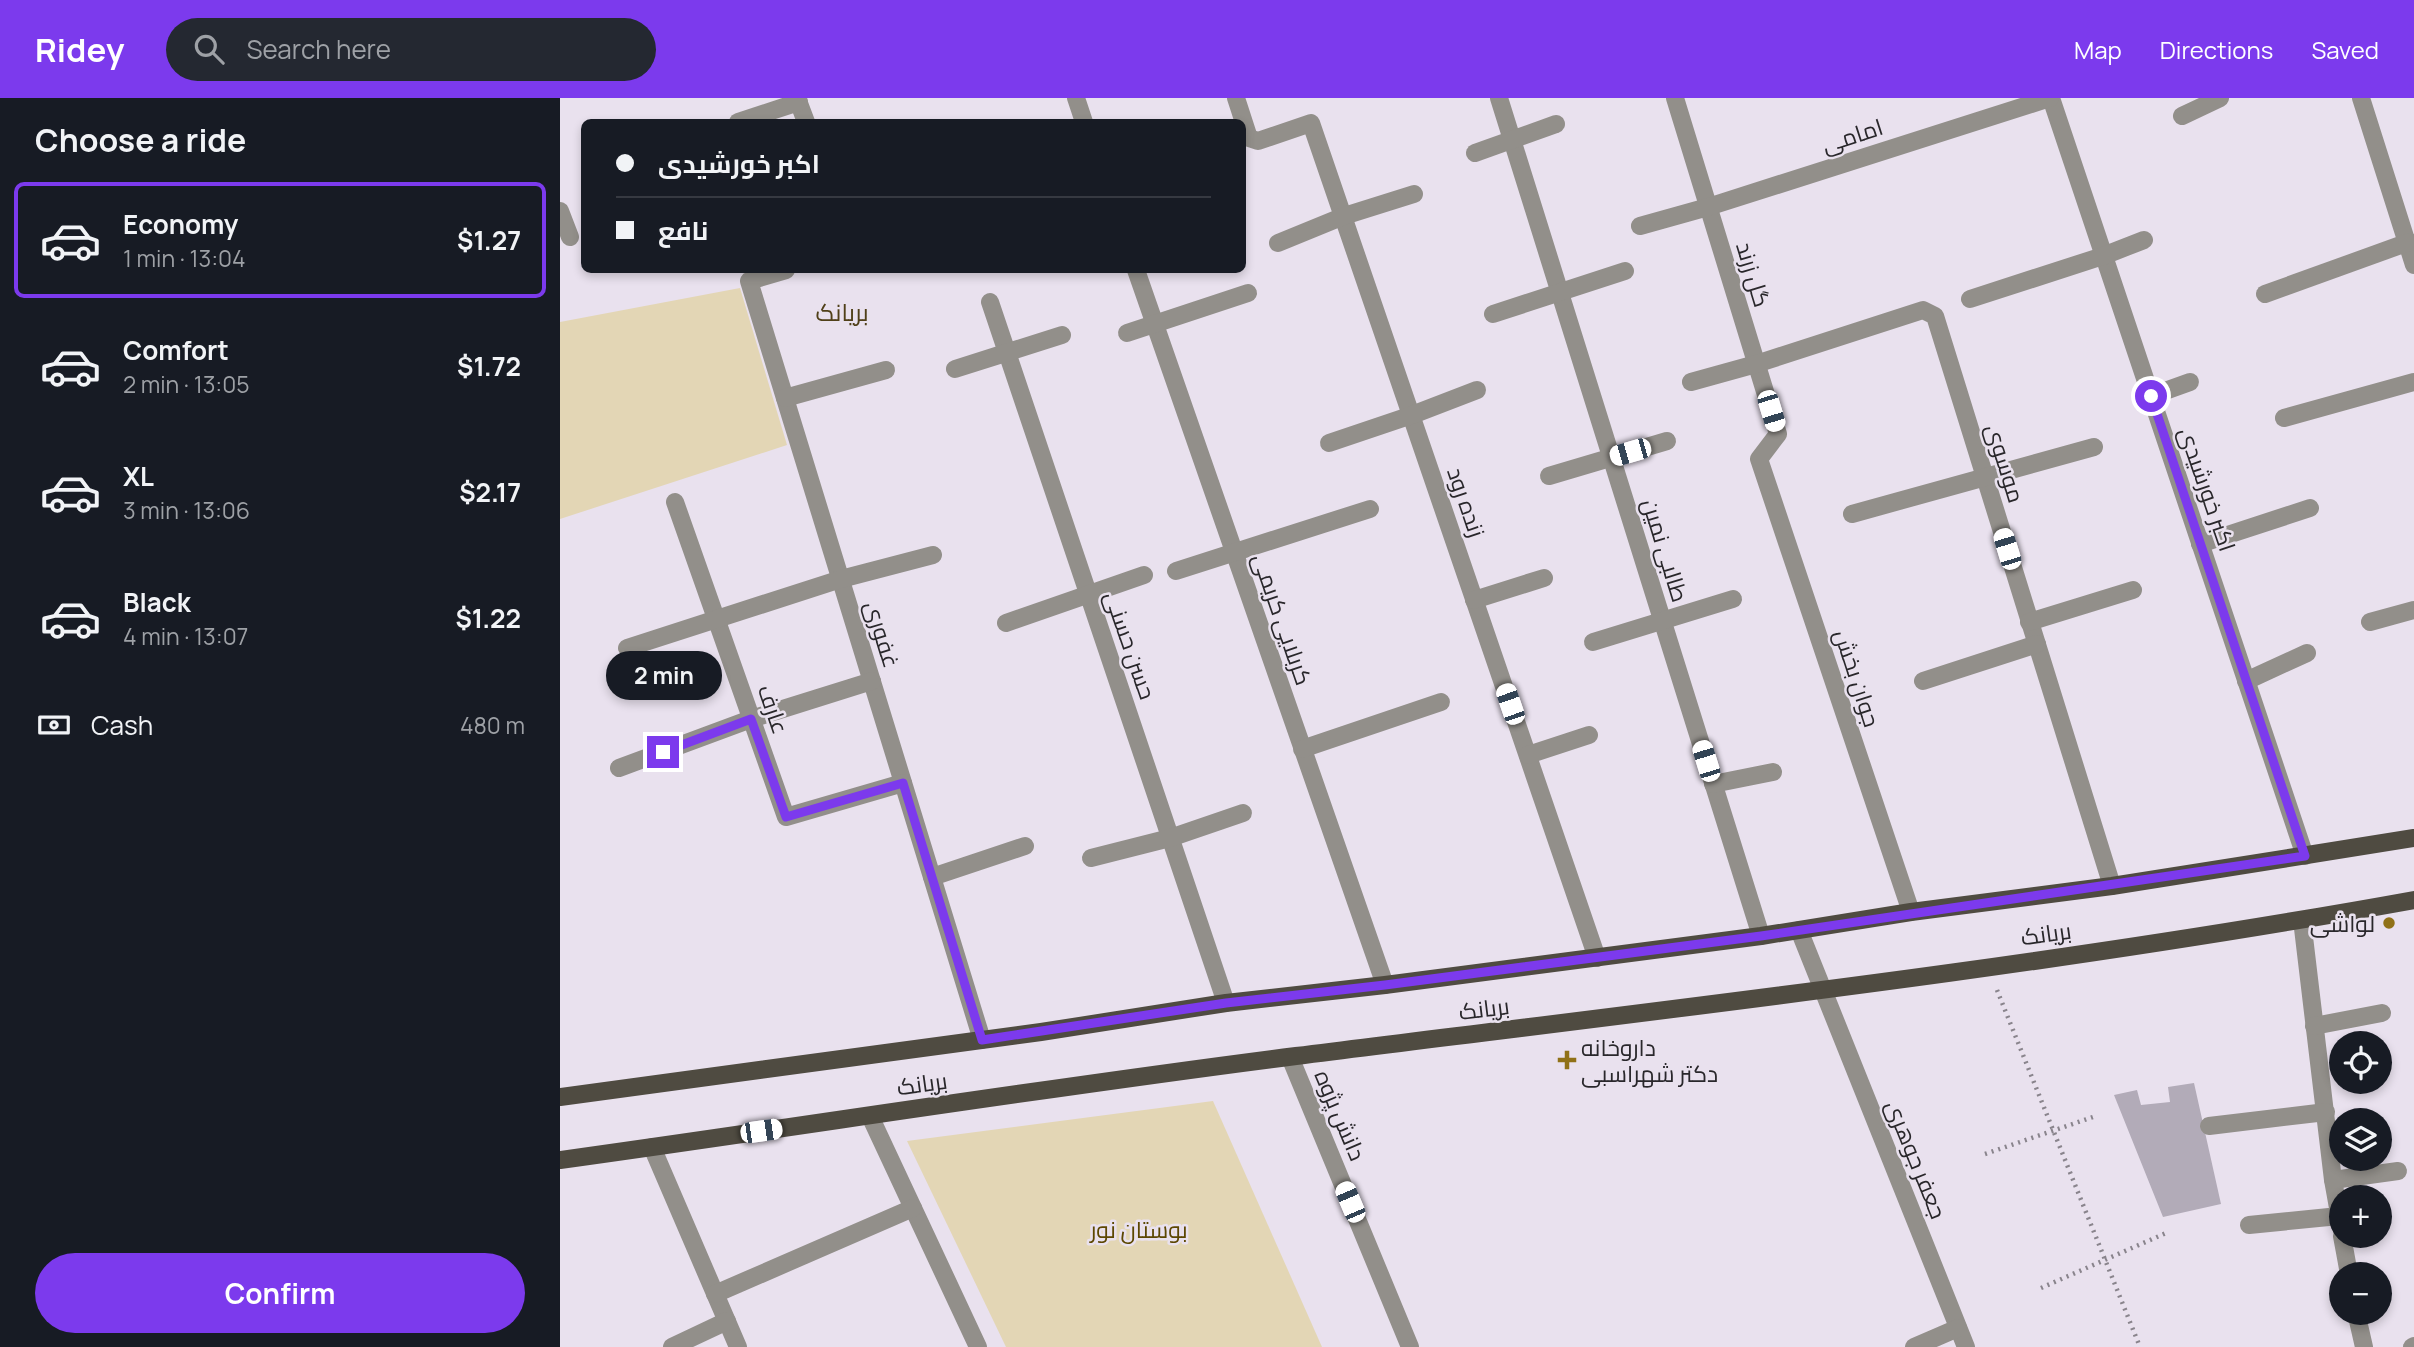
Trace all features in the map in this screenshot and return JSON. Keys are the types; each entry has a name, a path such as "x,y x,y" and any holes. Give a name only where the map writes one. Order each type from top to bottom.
{"main road":[{"name":"بریانک","path":"560,1097 982,1040 1226,1003 1761,936 1911,912 2112,886 2414,838"},
{"name":"بریانک","path":"560,1160 1290,1057 1988,967 2302,920 2414,900"}],"street":[{"path":"1076,98 1083,119"},
{"name":"زنده رود","path":"1236,98 1243,119"},
{"name":"طالبی نمین","path":"1499,98 1761,936"},
{"name":"گل زرند","path":"1675,98 1778,435 1759,459"},
{"name":"امامی","path":"1640,226 1708,207 2050,98"},
{"name":"اکبر خورشیدی","path":"2050,98 2305,856"},
{"path":"2182,116 2220,98"},
{"path":"2361,98 2409,242 2414,265"},
{"path":"746,119 798,100 805,119"},
{"name":"زنده رود","path":"1246,127 1250,138 1258,141 1311,123 1597,958"},
{"path":"1475,153 1556,124"},
{"path":"1278,243 1343,216 1415,194"},
{"path":"560,211 571,237"},
{"path":"1970,299 2104,256 2144,240"},
{"path":"2265,294 2409,242"},
{"path":"1493,314 1625,271"},
{"name":"غفوری","path":"776,273 749,281 982,1040"},
{"name":"کربلایی کریمی","path":"1137,273 1385,985"},
{"path":"1127,333 1248,293"},
{"name":"حسن حسنی","path":"990,302 1226,1003"},
{"name":"موسوی","path":"1756,364 1923,310 1935,316 2112,886"},
{"path":"955,369 1062,335"},
{"path":"1691,382 1756,364"},
{"path":"785,398 886,370"},
{"path":"2151,396 2190,382"},
{"path":"2284,418 2414,382"},
{"path":"1329,443 1477,390"},
{"path":"1549,476 1667,440"},
{"path":"1852,514 2094,447"},
{"name":"جوان بخش","path":"1759,459 1911,912"},
{"name":"عارف","path":"675,502 786,817 903,783"},
{"path":"2200,544 2310,508"},
{"path":"1175,571 1370,509"},
{"path":"627,648 841,579 933,555"},
{"path":"1006,623 1144,575"},
{"path":"1475,600 1544,578"},
{"path":"2029,622 2133,590"},
{"path":"1593,642 1733,599"},
{"path":"2370,622 2414,610"},
{"path":"1923,681 2037,644"},
{"path":"2246,681 2307,653"},
{"path":"619,768 751,719 872,681"},
{"path":"1302,749 1441,702"},
{"path":"1528,755 1589,734"},
{"path":"1713,784 1773,772"},
{"path":"1091,858 1170,838 1243,813"},
{"path":"932,877 1025,846"},
{"path":"2302,920 2334,1185"},
{"name":"جعفر جوهری","path":"1799,930 1966,1347"},
{"path":"2314,1026 2382,1013"},
{"name":"دانش پژوه","path":"1290,1057 1410,1347"},
{"path":"2209,1126 2326,1112"},
{"path":"870,1115 978,1347"},
{"path":"652,1147 738,1347"},
{"path":"2333,1180 2398,1171"},
{"path":"715,1294 913,1208"},
{"path":"2249,1225 2329,1227"},
{"path":"672,1347 727,1321"},
{"path":"2359,1325 2364,1347"},
{"path":"1914,1347 1958,1328"}],"path":[{"path":"1988,967 2140,1347"},
{"path":"1985,1154 2092,1117"},
{"path":"2041,1288 2166,1233"}],"green space":[{"path":"740,288 787,445 560,519 560,322"},
{"name":"بوستان نور","path":"1213,1101 1322,1347 1006,1347 907,1141"}],"building":[{"path":"2194,1083 2221,1204 2163,1217 2114,1095 2137,1090 2141,1105 2170,1102 2168,1087"}],"place":[{"name":"لواشی","path":"2389,923"},
{"name":"داروخانه دکتر شهراسبی","path":"1567,1060"}],"district":[{"name":"بریانک","path":"842,311"}],"route":[{"path":"663,752 751,719 786,817 903,783 982,1040 1226,1003 1761,936 2305,856 2151,396"}]}
